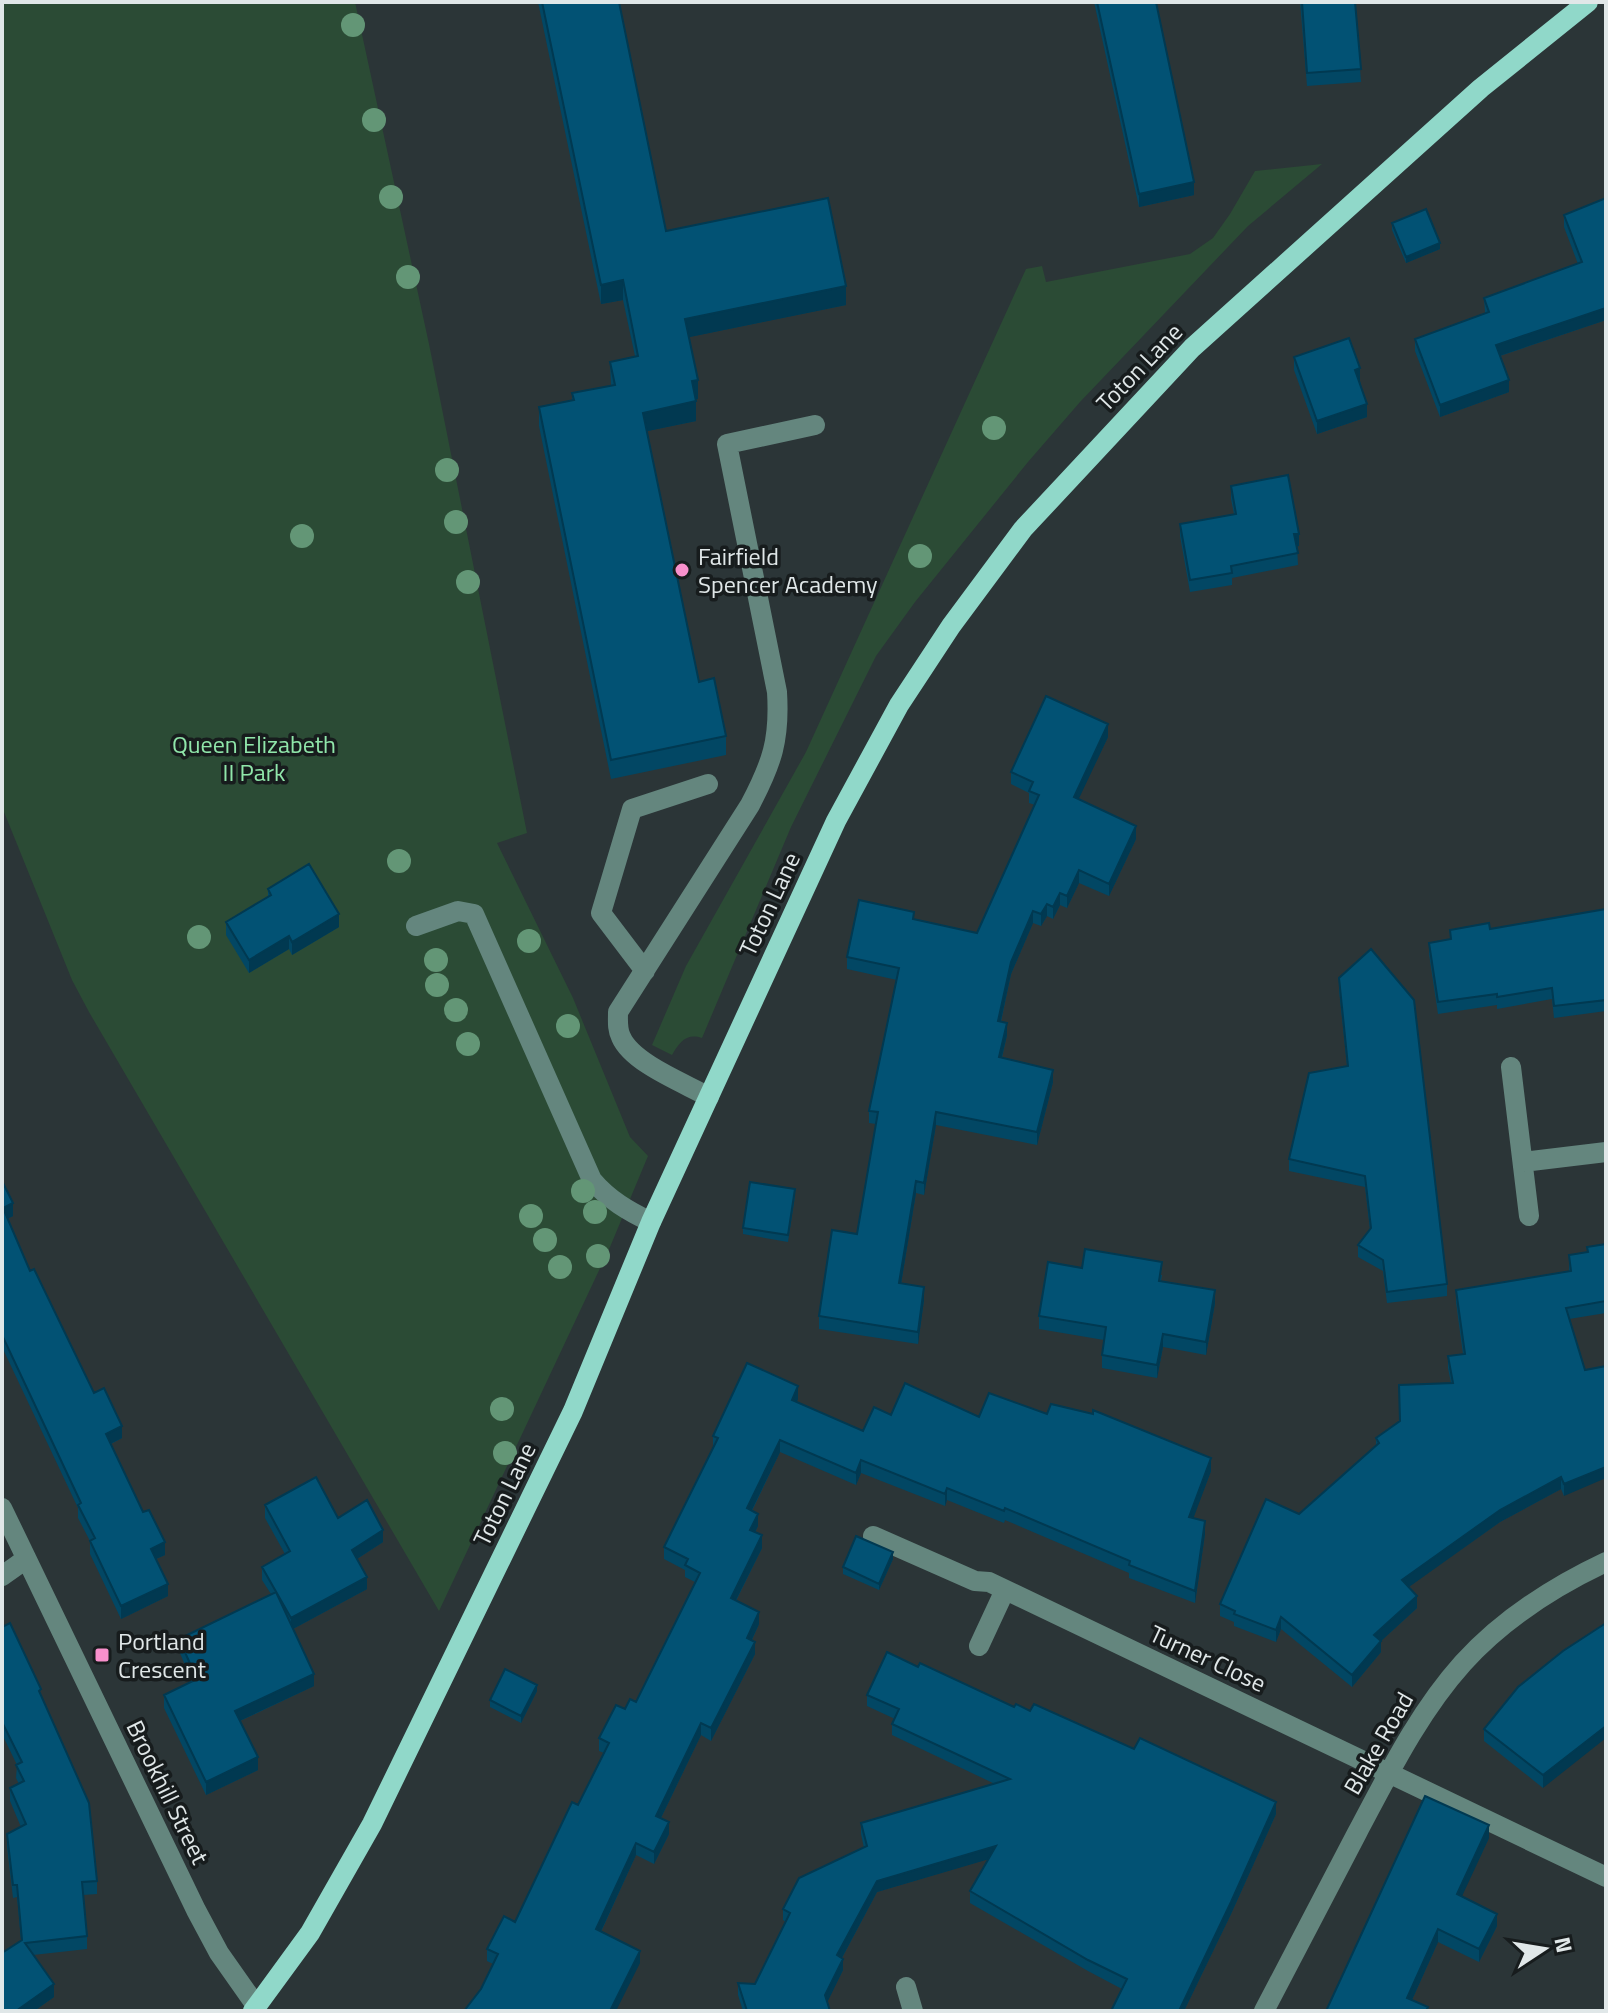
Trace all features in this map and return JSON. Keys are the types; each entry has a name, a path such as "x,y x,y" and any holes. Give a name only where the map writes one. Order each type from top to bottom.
{"main road":[{"name":"Toton Lane","path":"255,2009 310,1933 372,1824 560,1438 651,1222 836,821 899,705 951,626 1023,529 1192,348 1481,88 1588,2"}],"street":[{"path":"709,1097 630,1052 621,1037 618,1012 750,805 767,773 779,725 777,692 727,444 815,425"},
{"path":"645,971 601,913 632,809 708,784"},
{"path":"416,926 458,911 474,914 592,1180 604,1195 651,1222"},
{"path":"1511,1067 1529,1216"},
{"path":"1523,1162 1606,1152"},
{"name":"Brookhill Street","path":"2,1508 196,1910 255,2009"},
{"name":"Turner Close","path":"873,1536 975,1581 997,1586 1606,1877"},
{"path":"2,1576 26,1559"},
{"name":"Blake Road","path":"1264,2011 1389,1773 1435,1696 1464,1662 1499,1629 1535,1602 1606,1562"},
{"path":"979,1646 997,1586"},
{"path":"906,1987 913,2011"}],"green space":[{"name":"Queen Elizabeth II Park","path":"2,2 355,2 429,344 527,833 497,843 573,998 630,1137 648,1156 610,1247 439,1611 89,1012 72,980 2,807"},
{"path":"1322,164 1248,226 1080,402 915,602 876,656 791,827 702,1038 684,1040 672,1055 652,1045 686,966 806,752 1026,269 1042,266 1046,282 1190,254 1213,238 1255,171"}],"building":[{"path":"542,2 619,2 666,231 828,198 846,286 685,319 698,380 692,381 696,401 643,413 699,682 714,678 726,736 611,760 539,407 574,400 572,393 615,385 610,362 638,356 623,280 601,285"},
{"path":"1097,2 1156,2 1194,182 1139,194"},
{"path":"1302,2 1355,2 1361,69 1307,73"},
{"path":"1606,198 1606,308 1496,345 1509,380 1440,405 1415,339 1489,312 1484,298 1582,262 1564,215"},
{"path":"1426,209 1440,243 1406,257 1392,223"},
{"path":"1349,338 1360,368 1355,370 1367,404 1317,421 1294,357"},
{"path":"1288,475 1299,534 1294,534 1298,553 1231,566 1232,573 1190,580 1180,524 1236,514 1231,486"},
{"path":"1046,696 1108,724 1074,797 1136,826 1109,884 1079,870 1067,896 1060,893 1053,907 1047,904 1041,914 1033,911 1011,962 998,1021 1007,1023 999,1057 1053,1070 1037,1132 936,1112 924,1183 916,1181 899,1283 924,1287 918,1332 819,1316 832,1230 857,1234 878,1112 869,1111 899,968 847,957 859,900 914,912 913,919 977,933 1039,795 1029,791 1033,782 1011,772"},
{"path":"309,864 339,914 292,942 289,936 249,960 226,922 271,895 268,889"},
{"path":"1606,909 1606,1000 1554,1006 1552,988 1438,1002 1429,943 1451,939 1450,930 1489,923 1490,929"},
{"path":"1371,949 1414,1000 1447,1284 1387,1292 1383,1260 1358,1245 1371,1228 1365,1176 1289,1159 1309,1073 1348,1066 1339,978"},
{"path":"2,1181 13,1203 3,1208 30,1271 34,1269 94,1393 104,1388 122,1426 106,1434 143,1512 149,1510 165,1542 151,1549 168,1584 121,1606 90,1541 95,1538 78,1505 81,1503 2,1335"},
{"path":"750,1182 795,1189 788,1235 743,1228"},
{"path":"1606,1244 1606,1301 1566,1308 1585,1370 1606,1366 1606,1467 1564,1484 1561,1477 1500,1510 1402,1580 1417,1596 1374,1635 1381,1641 1352,1675 1281,1617 1276,1630 1234,1614 1235,1611 1220,1604 1266,1499 1299,1514 1379,1443 1376,1438 1400,1421 1399,1385 1453,1383 1448,1356 1465,1354 1456,1290 1571,1271 1569,1255 1588,1252 1587,1247"},
{"path":"1085,1249 1162,1262 1159,1281 1215,1290 1206,1342 1163,1334 1157,1365 1102,1355 1106,1327 1039,1316 1048,1262 1082,1268"},
{"path":"747,1363 798,1386 792,1400 863,1431 874,1407 891,1415 905,1383 979,1417 989,1393 1047,1414 1051,1404 1093,1414 1093,1410 1211,1458 1189,1517 1205,1521 1195,1591 1129,1565 1130,1561 1005,1508 1004,1511 947,1488 945,1494 861,1460 856,1473 780,1440 747,1508 758,1514 750,1530 762,1535 731,1598 759,1612 747,1638 755,1642 711,1728 701,1723 656,1816 669,1822 654,1852 636,1843 596,1929 640,1951 610,2011 464,2011 481,1989 498,1954 487,1949 504,1916 515,1922 572,1802 578,1805 609,1743 599,1738 616,1705 625,1709 630,1699 636,1702 700,1573 685,1565 688,1559 664,1547 718,1438 713,1436"},
{"path":"316,1477 338,1518 367,1500 383,1530 352,1550 367,1577 291,1618 262,1567 290,1551 265,1505"},
{"path":"856,1536 893,1552 879,1584 843,1567"},
{"path":"276,1592 314,1674 235,1711 258,1757 206,1782 164,1695 197,1679 179,1639"},
{"path":"10,1623 89,1803 97,1881 82,1882 87,1936 25,1943 54,1984 16,2011 2,2011 2,1953 22,1940 17,1885 13,1885 7,1834 26,1824 10,1788 24,1781 16,1765 22,1762 2,1722 2,1627"},
{"path":"1606,1623 1606,1726 1543,1775 1484,1729 1518,1687 1563,1651"},
{"path":"887,1652 918,1667 920,1663 1014,1707 1016,1704 1030,1711 1034,1704 1134,1749 1140,1738 1276,1802 1179,2011 1111,2011 1127,1979 1088,1960 970,1891 996,1846 877,1881 837,1955 843,1959 825,1995 830,2011 747,2011 738,1983 755,1984 790,1913 783,1909 799,1878 867,1846 861,1823 1010,1779 892,1724 899,1709 867,1695"},
{"path":"505,1669 537,1685 521,1716 490,1700"},
{"path":"1425,1796 1489,1825 1457,1894 1497,1914 1479,1949 1438,1929 1407,1998 1428,2007 1426,2011 1326,2011"}],"place":[{"name":"Fairfield Spencer Academy","path":"682,570"},
{"name":"Portland Crescent","path":"102,1655"}]}
